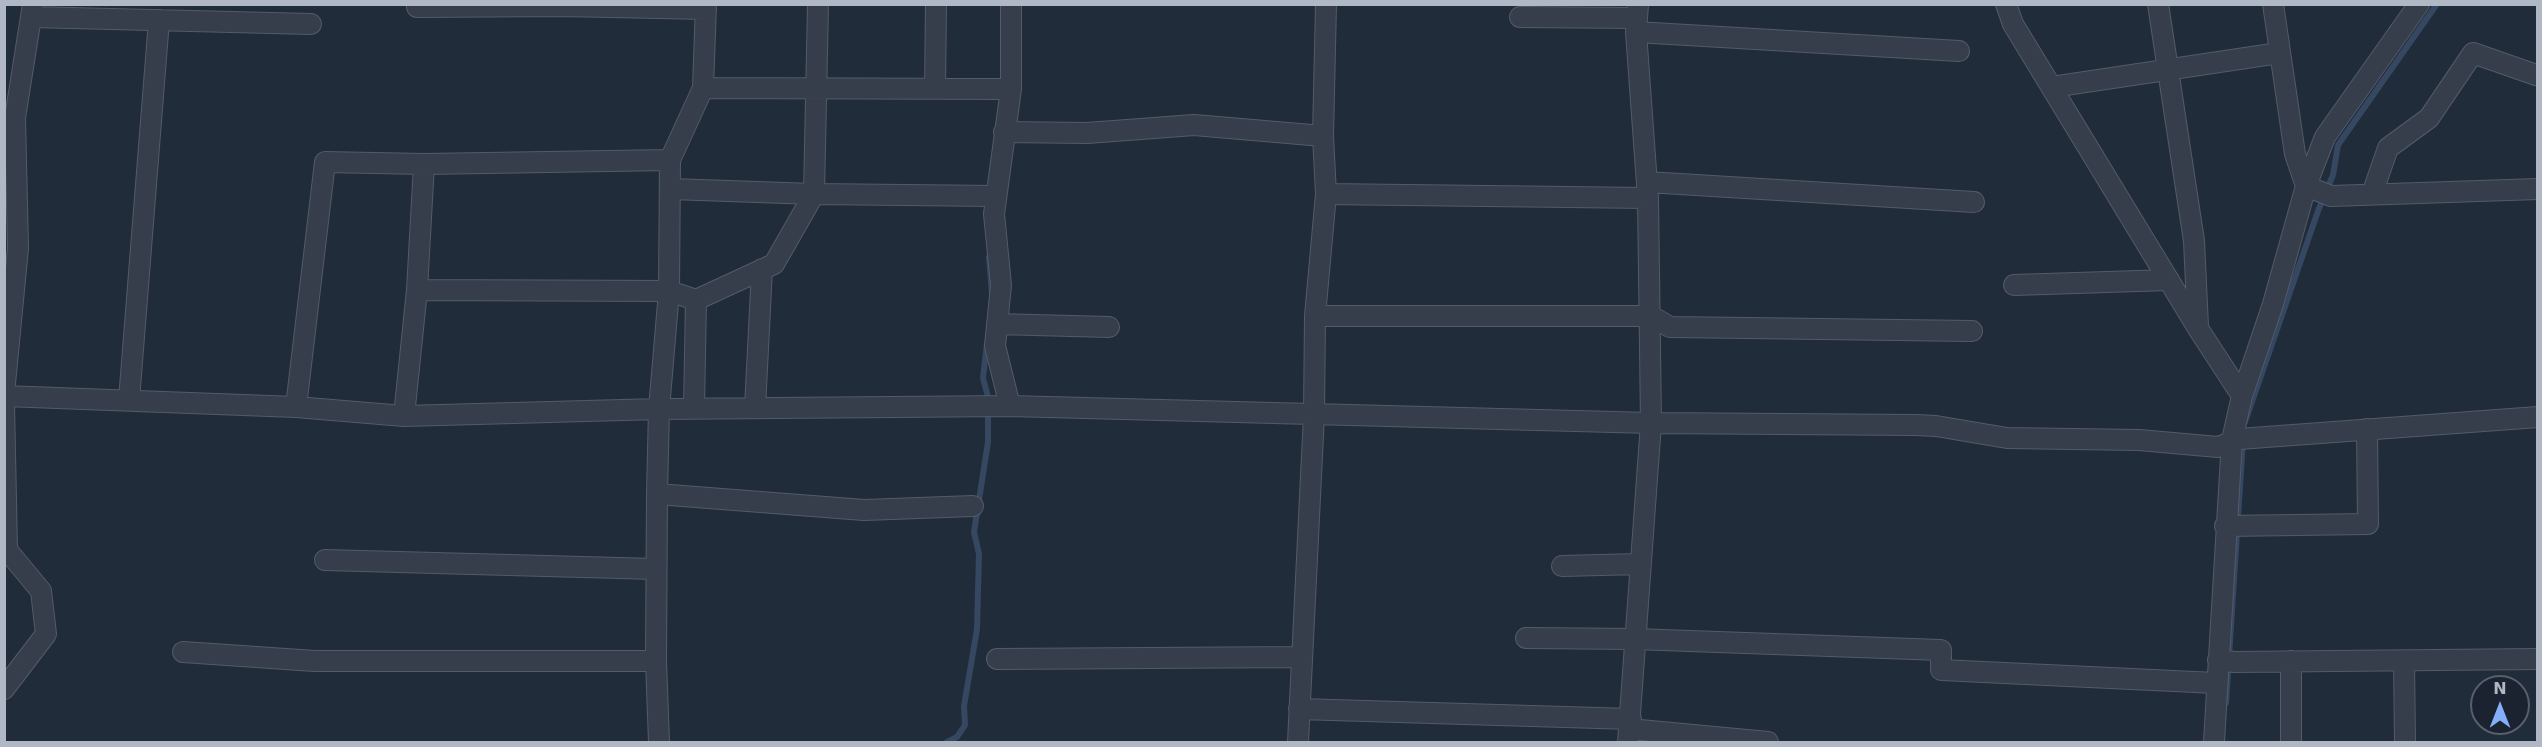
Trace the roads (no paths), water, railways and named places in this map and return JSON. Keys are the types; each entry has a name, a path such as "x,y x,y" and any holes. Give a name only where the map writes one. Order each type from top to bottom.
{"street":[{"path":"417,4 417,7 563,5 706,7 703,88 670,160 669,291 659,409 657,494 656,661 660,742"},
{"path":"417,290 669,291 696,300 774,264 814,194 818,4"},
{"path":"935,88 936,4"},
{"path":"1010,406 995,346 1001,285 994,214 1011,89 1011,4"},
{"path":"1298,742 1314,416 1315,316 1326,194 1323,136 1326,4"},
{"path":"2006,4 2013,24 2199,330 2242,396"},
{"path":"2157,4 2194,241 2199,330"},
{"path":"2273,4 2295,154 2306,186"},
{"path":"2214,742 2225,526 2232,440 2242,396 2273,304 2306,186 2325,137 2419,4"},
{"path":"311,24 159,20 32,11 15,118 18,248 4,395 296,407 404,416 694,408 1010,406 1314,416 1926,426 2007,438 2139,440 2218,447 2232,440 2538,417"},
{"path":"1520,17 1637,18 1959,51"},
{"path":"1630,730 1634,639 1651,423 1648,190 1637,18"},
{"path":"129,400 159,20"},
{"path":"2052,87 2279,53"},
{"path":"2372,194 2388,148 2429,118 2473,53 2536,75"},
{"path":"703,88 1011,89"},
{"path":"1004,132 1087,133 1194,125 1323,136"},
{"path":"296,407 325,162 424,164 670,160"},
{"path":"404,416 417,290 424,164"},
{"path":"2306,186 2331,195 2538,189"},
{"path":"671,189 814,194 995,195"},
{"path":"1326,194 1648,190 1974,202"},
{"path":"755,408 762,269"},
{"path":"2014,285 2169,280"},
{"path":"694,408 696,300"},
{"path":"1315,316 1651,316 1670,327 1972,332"},
{"path":"997,324 1109,327"},
{"path":"4,403 7,550 41,591 46,634 4,689"},
{"path":"2225,526 2368,524 2367,429"},
{"path":"657,494 864,510 973,506"},
{"path":"326,560 656,569"},
{"path":"1562,566 1640,564"},
{"path":"1526,638 1634,639 1941,650 1941,670 2216,683"},
{"path":"183,652 315,661 656,661"},
{"path":"997,659 1301,657"},
{"path":"2218,660 2234,662 2538,659"},
{"path":"2291,661 2291,742"},
{"path":"2404,661 2405,742"},
{"path":"1299,709 1630,730 1768,742"}],"waterway":[{"path":"2245,422 2318,211 2333,175 2338,145 2437,4"},
{"path":"989,257 992,294"},
{"path":"947,742 957,737 965,725 964,706 977,629 979,554 974,532 988,442 988,397 983,378 987,343"},
{"path":"2226,703 2243,441"}]}
